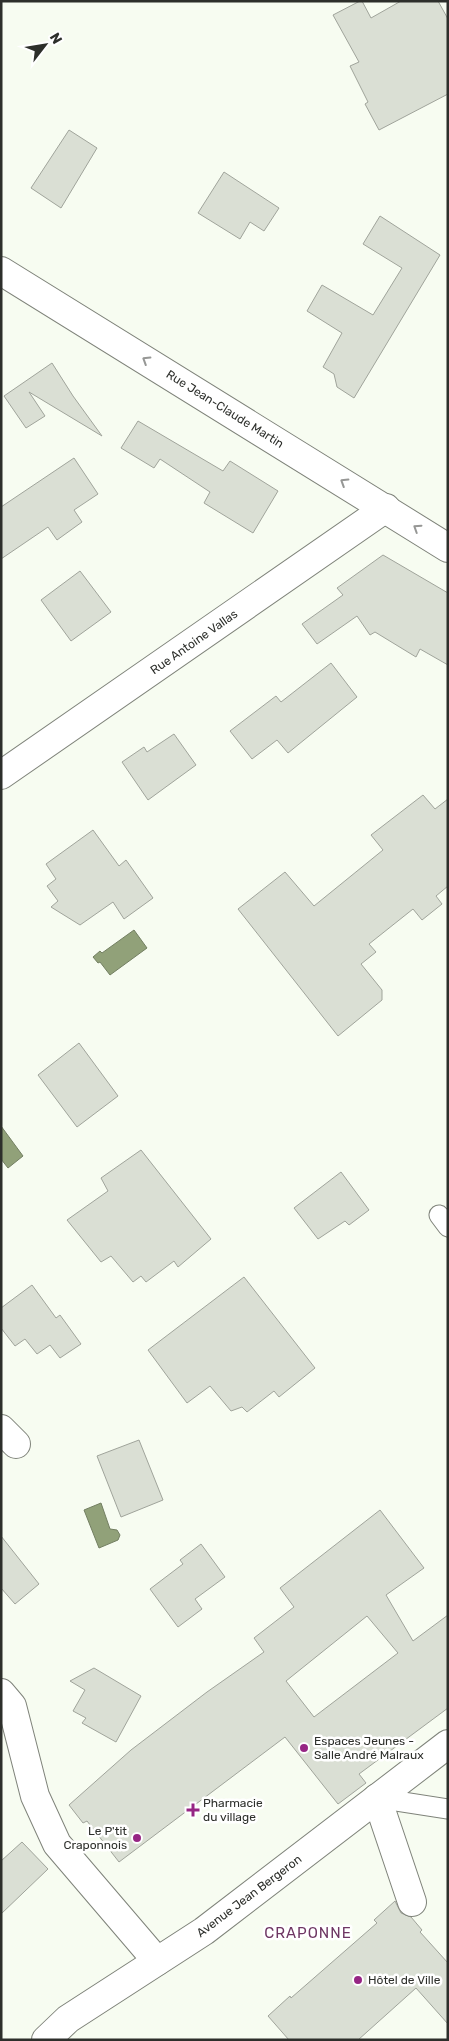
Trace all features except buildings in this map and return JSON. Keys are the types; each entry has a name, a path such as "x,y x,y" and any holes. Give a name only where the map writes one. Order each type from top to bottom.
{"street":[{"name":"Rue Jean-Claude Martin","path":"1,271 448,548"},
{"name":"Rue Antoine Vallas","path":"1,776 386,508"},
{"path":"1,1693 12,1706 35,1796 57,1844 157,1961"},
{"name":"Avenue Jean Bergeron","path":"46,2040 68,2019 204,1931 448,1744"},
{"path":"377,1798 412,1902"}],"lane":[{"path":"377,1798 448,1809"}],"shaded area":[{"path":"134,930 147,948 110,975 100,962 98,963 93,957 100,951 102,953"},
{"path":"1,1126 23,1156 8,1168 1,1159"},
{"path":"101,1503 110,1529 117,1530 120,1535 118,1540 99,1548 84,1510"}],"place":[{"name":"Espaces Jeunes - Salle André Malraux","path":"304,1748"},
{"name":"Pharmacie du village","path":"193,1810"},
{"name":"Le P'tit Craponnois","path":"137,1838"},
{"name":"Hôtel de Ville","path":"358,1980"}],"district":[{"name":"CRAPONNE","path":"308,1933"}]}
